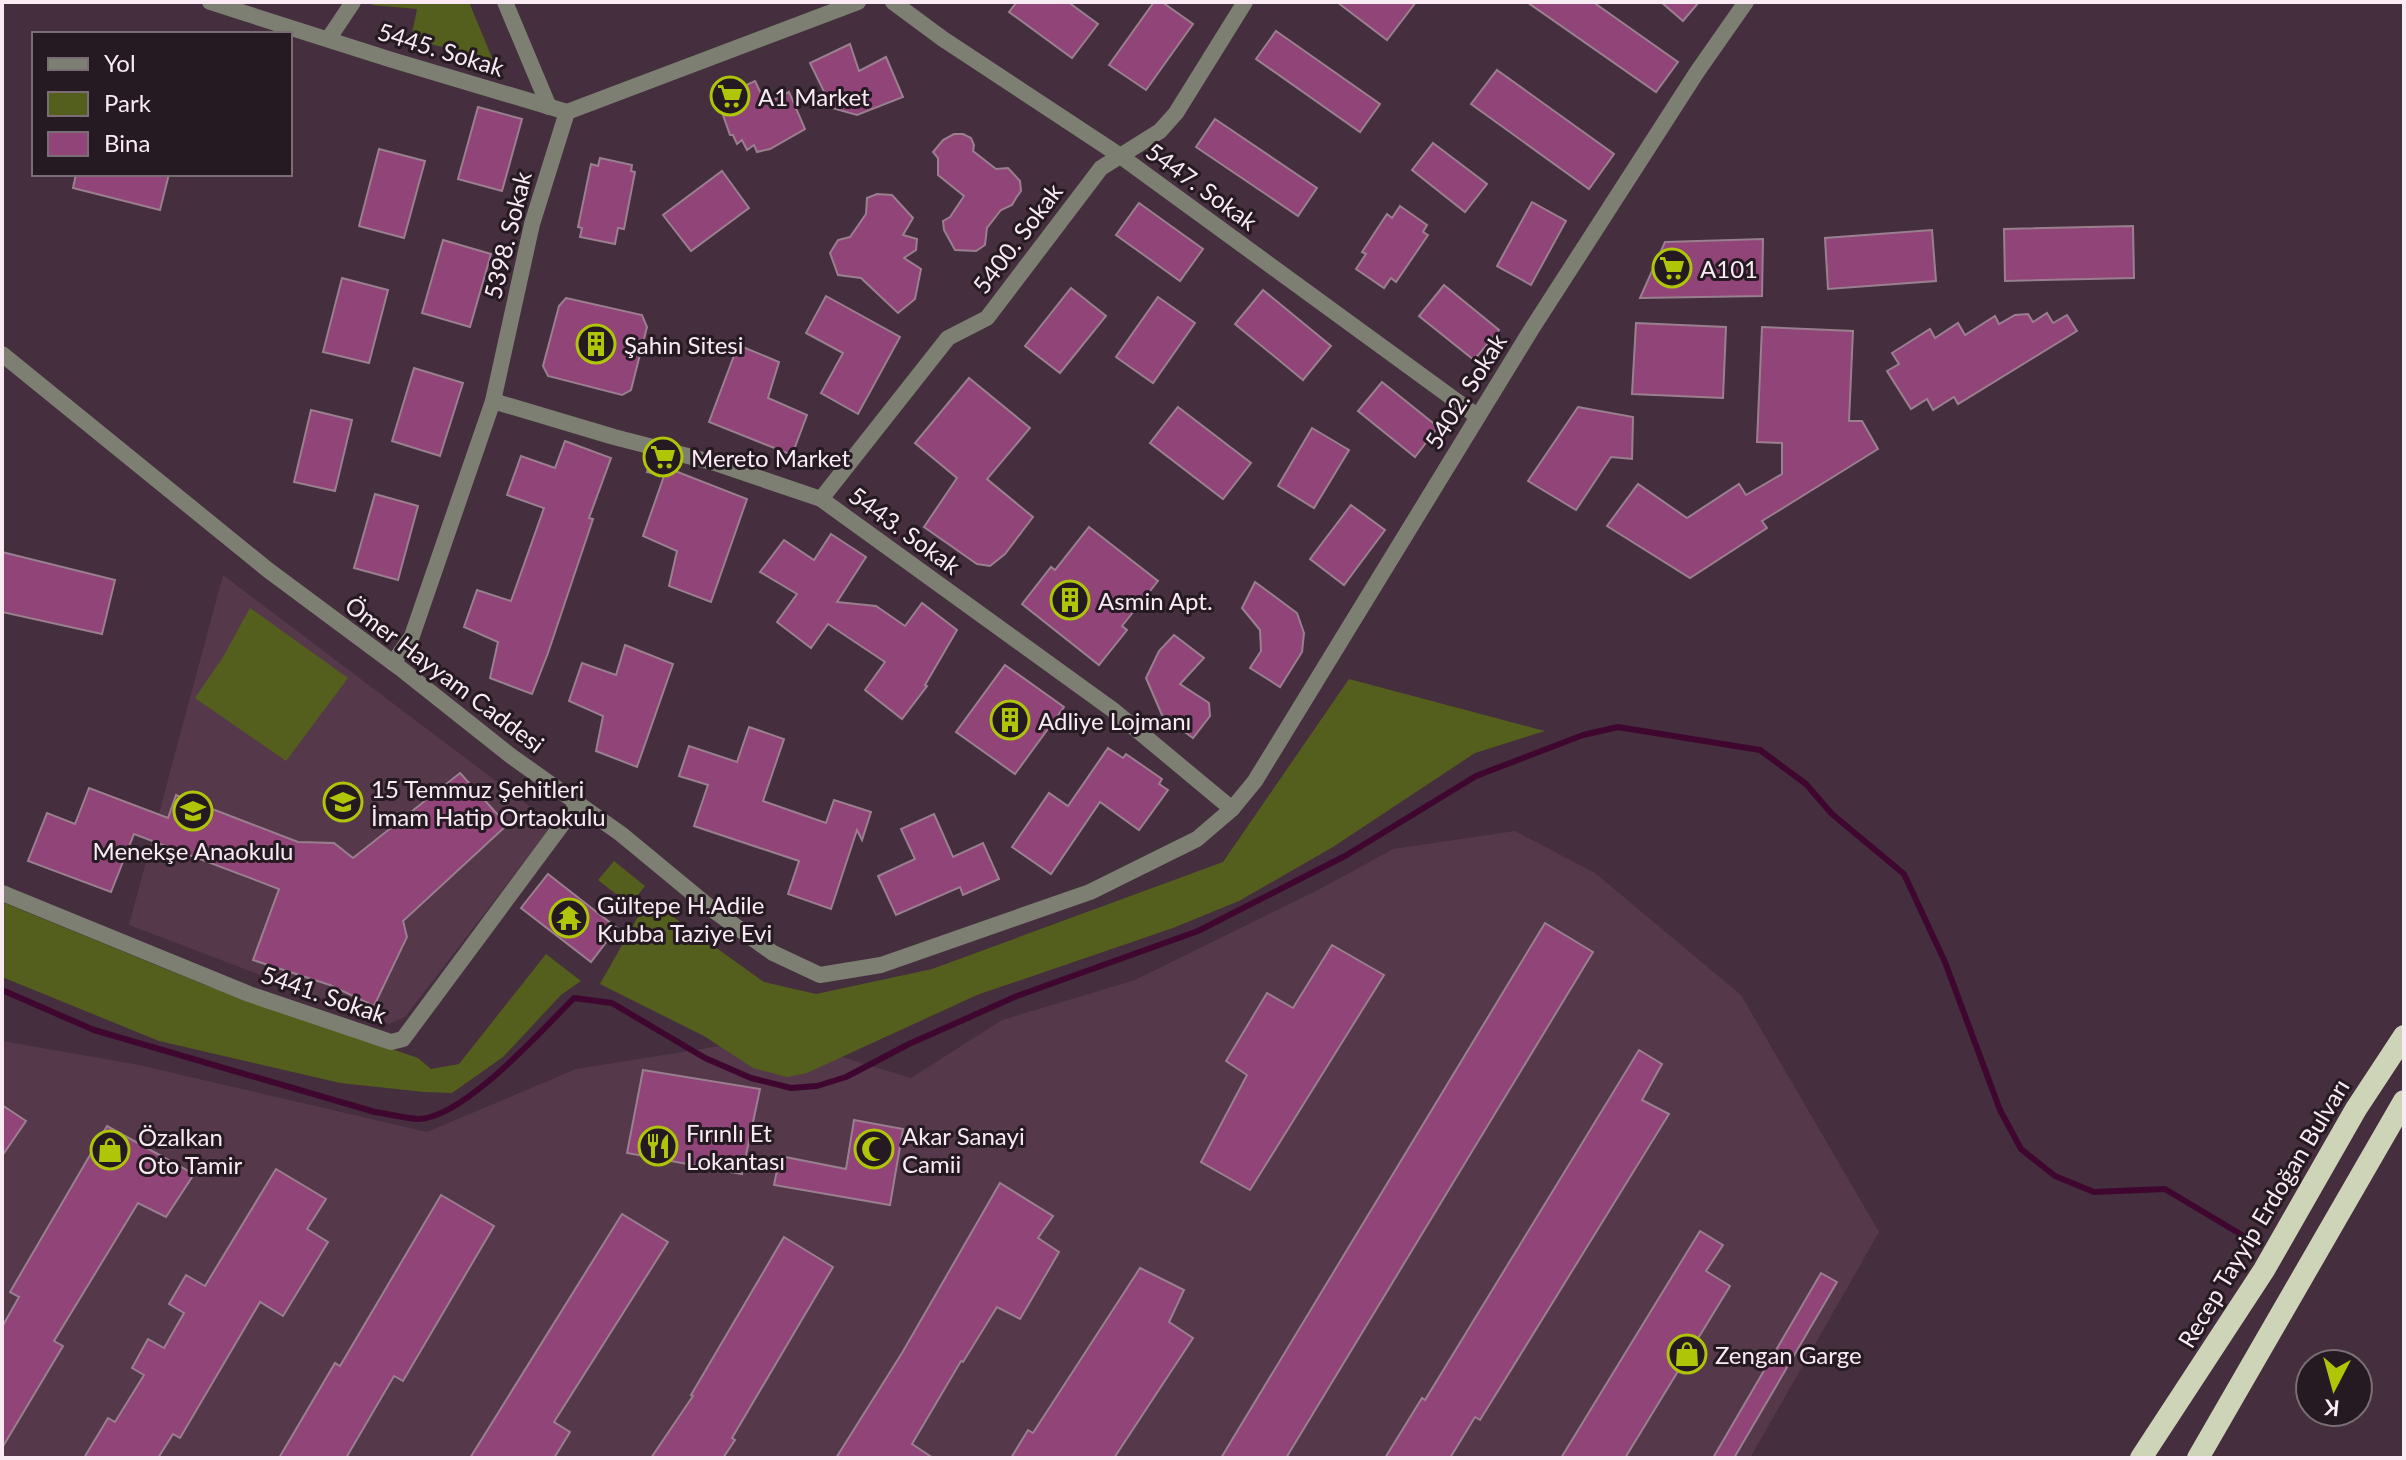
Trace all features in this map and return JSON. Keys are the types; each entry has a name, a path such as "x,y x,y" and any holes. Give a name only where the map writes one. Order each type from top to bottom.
{"highway":[{"name":"Recep Tayyip Erdoğan Bulvarı","path":"2141,1458 2264,1270 2356,1109 2404,1036"},
{"path":"2198,1458 2404,1101"},
{"path":"2264,1270 2294,1291"}],"street":[{"name":"5445. Sokak","path":"210,2 567,112"},
{"path":"329,38 353,2"},
{"path":"505,2 549,107"},
{"path":"567,112 858,2"},
{"name":"5447. Sokak","path":"893,2 943,39 1119,155 1477,416"},
{"name":"5400. Sokak","path":"821,499 948,338 987,318 1087,183 1119,155 1160,131 1176,113 1245,2"},
{"name":"5402. Sokak","path":"1232,809 1255,781 1477,416 1673,108 1746,2"},
{"name":"5398. Sokak","path":"393,663 412,636 493,401 532,224 567,112"},
{"name":"Ömer Hayyam Caddesi","path":"2,354 268,570 511,756 621,834 713,910 773,953 820,975 881,965 1090,892 1197,839 1232,809"},
{"name":"5443. Sokak","path":"493,401 715,463 821,499 1113,710 1232,809"},
{"name":"5441. Sokak","path":"2,893 249,994 391,1042 403,1039 578,803"}],"shaded area":[{"name":"15 Temmuz Şehitleri İmam Hatip Ortaokulu","path":"223,575 545,818 550,828 405,1017 389,1024 129,925"},
{"path":"1515,831 1595,873 1741,995 1879,1232 1750,1458 2,1458 2,1041 139,1065 427,1132 576,1069 776,1037 911,1078 1002,1020 1135,980 1320,889 1393,849"}],"green space":[{"path":"373,2 469,2 493,60 411,39 417,9 371,5"},
{"path":"250,608 348,678 286,761 195,698 223,657"},
{"path":"1349,679 1545,731 1475,753 1333,847 1239,901 1173,928 977,995 807,1073 787,1077 753,1068 704,1036 600,984 648,899 764,982 816,994 932,969 1223,862"},
{"path":"614,861 645,886 630,905 598,880"},
{"path":"2,902 205,985 418,1058 431,1069 459,1064 546,954 581,981 561,995 503,1057 452,1093 340,1083 159,1041 2,977"}],"building":[{"path":"1017,2 1068,2 1098,24 1072,58 1009,12"},
{"path":"1154,2 1162,2 1193,24 1146,90 1109,65"},
{"path":"1337,2 1416,2 1387,40"},
{"path":"1527,2 1593,2 1678,62 1656,92"},
{"path":"1661,2 1699,2 1683,21"},
{"path":"1276,31 1380,104 1360,132 1256,59"},
{"path":"850,44 859,71 886,57 903,97 857,115 832,108 810,63"},
{"path":"1497,70 1614,154 1589,189 1471,104"},
{"path":"755,81 766,104 789,92 805,129 770,149 757,152 754,145 747,150 742,140 737,144 730,135 717,98"},
{"path":"478,107 522,119 502,191 458,179"},
{"path":"1215,119 1317,188 1298,216 1196,147"},
{"path":"954,134 971,138 973,151 996,169 1008,168 1020,181 1021,191 1012,205 1001,210 987,228 985,245 976,251 955,250 944,230 943,221 950,217 964,196 938,175 938,158 933,152 943,140"},
{"path":"1433,143 1487,184 1465,212 1412,170"},
{"path":"379,149 425,161 404,238 359,226"},
{"path":"600,158 632,165 631,171 635,172 624,229 618,228 615,244 580,237 582,228 578,227 591,164 598,166"},
{"path":"722,171 749,208 691,251 663,215"},
{"path":"76,176 168,176 160,210 73,188"},
{"path":"877,194 892,195 913,218 903,235 917,239 916,250 904,258 921,269 915,299 898,313 861,278 838,275 830,253 838,240 850,237 866,214 867,198"},
{"path":"1532,202 1566,221 1531,285 1497,266"},
{"path":"1139,203 1203,249 1180,281 1116,235"},
{"path":"1400,206 1427,225 1423,232 1428,235 1396,282 1391,278 1384,288 1356,269 1366,254 1362,252 1387,214 1392,218"},
{"path":"2133,226 2134,278 2005,281 2004,229"},
{"path":"1932,230 1936,281 1828,289 1825,238"},
{"path":"1763,239 1762,296 1640,298 1665,242"},
{"path":"443,240 491,254 470,327 422,313"},
{"path":"342,278 388,290 369,363 323,352"},
{"path":"1444,285 1499,330 1474,360 1419,316"},
{"path":"1071,288 1106,316 1060,373 1025,346"},
{"path":"1263,290 1331,346 1303,380 1235,324"},
{"path":"826,296 900,337 858,414 821,393 843,353 806,333"},
{"path":"1158,297 1195,323 1153,383 1116,357"},
{"name":"Şahin Sitesi","path":"566,298 642,315 647,327 631,390 622,395 548,376 543,366 559,306"},
{"path":"2047,313 2053,323 2067,315 2077,331 1958,404 1954,397 1933,410 1927,399 1911,409 1887,371 1899,364 1892,353 1930,329 1935,338 1958,323 1965,335 1995,316 1999,324 2015,315 2028,314 2033,322"},
{"path":"1636,323 1726,327 1723,398 1632,394"},
{"path":"1762,327 1853,331 1849,421 1862,421 1878,449 1762,521 1767,528 1690,578 1607,526 1638,484 1687,518 1739,484 1746,495 1782,474 1782,443 1757,442"},
{"path":"738,345 779,362 768,398 807,415 792,455 709,422"},
{"path":"414,368 463,383 440,456 392,441"},
{"path":"969,378 1030,428 987,479 1033,517 1005,554 990,566 977,564 924,527 957,478 915,443"},
{"path":"1382,382 1438,427 1415,457 1358,411"},
{"path":"1178,407 1251,463 1223,499 1150,443"},
{"path":"1578,407 1633,417 1632,459 1611,457 1576,510 1528,481"},
{"path":"311,410 352,420 335,491 294,482"},
{"path":"1312,428 1349,450 1314,508 1278,486"},
{"path":"565,441 611,458 532,694 490,678 498,642 464,627 477,590 511,601 544,508 507,495 521,456 555,468"},
{"path":"651,458 677,464 675,471 747,499 711,602 669,586 677,551 643,536 664,476 647,472"},
{"path":"375,494 418,506 398,580 354,568"},
{"path":"1351,505 1385,530 1344,585 1310,559"},
{"name":"Asmin Apt.","path":"1089,527 1158,581 1122,626 1127,630 1099,665 1022,604 1051,567 1055,570"},
{"path":"831,534 866,557 837,602 876,606 905,626 922,603 957,630 927,686 902,719 865,690 885,662 828,624 811,648 777,622 797,594 760,572 784,540 814,560"},
{"path":"2,552 115,580 102,634 2,612"},
{"path":"1255,582 1297,613 1304,633 1302,652 1280,687 1250,668 1261,651 1260,630 1242,608"},
{"path":"1174,635 1204,658 1180,684 1209,703 1210,716 1193,738 1162,715 1146,678 1159,651"},
{"path":"625,645 673,664 637,767 596,751 603,716 569,701 582,663 616,675"},
{"name":"Adliye Lojmanı","path":"1005,665 1064,707 1015,774 956,732"},
{"path":"749,727 784,739 763,801 826,823 834,800 871,812 862,840 857,830 831,909 788,894 799,861 694,826 708,785 679,776 689,746 737,762"},
{"path":"1108,748 1123,758 1126,754 1162,779 1159,784 1168,790 1139,830 1100,802 1051,874 1012,847 1049,793 1068,806"},
{"path":"460,773 507,825 403,921 407,937 374,1006 330,985 253,960 279,889 134,834 111,892 28,861 47,813 75,824 89,788 168,818 176,795 298,842 334,843 353,858"},
{"path":"934,814 953,857 983,843 999,879 963,895 960,887 896,915 878,876 915,859 901,829"},
{"name":"Gültepe H.Adile Kubba Taziye Evi","path":"548,874 617,928 591,962 521,908"},
{"path":"1545,923 1593,952 1286,1458 1221,1458"},
{"path":"1332,945 1384,975 1250,1190 1201,1162 1247,1075 1226,1061 1267,993 1293,1008"},
{"path":"1639,1050 1662,1064 1642,1100 1669,1114 1480,1420 1475,1417 1450,1458 1385,1458 1422,1398 1425,1400"},
{"path":"643,1070 760,1089 742,1174 627,1153"},
{"path":"2,1105 26,1121 2,1156"},
{"name":"Akar Sanayi Camii","path":"854,1120 903,1129 890,1205 774,1185 780,1156 846,1169"},
{"path":"107,1126 194,1174 166,1217 138,1203 54,1341 63,1346 2,1448 2,1327 19,1297 10,1292"},
{"path":"276,1169 326,1199 307,1229 328,1242 283,1316 260,1302 180,1438 173,1434 158,1458 84,1458 108,1418 115,1422 144,1375 132,1368 148,1339 164,1348 184,1313 169,1304 186,1275 205,1286"},
{"path":"1000,1183 1053,1216 1038,1238 1059,1252 1020,1319 997,1307 961,1361 912,1444 933,1458 836,1458 902,1353"},
{"path":"441,1195 494,1226 403,1381 394,1376 346,1458 279,1458 335,1363 340,1366"},
{"path":"622,1214 668,1242 554,1422 570,1432 554,1458 470,1458"},
{"path":"1700,1231 1723,1245 1706,1271 1730,1286 1625,1458 1561,1458"},
{"path":"784,1237 833,1267 732,1438 735,1440 723,1458 651,1458 693,1396"},
{"path":"1140,1268 1184,1290 1169,1322 1193,1338 1114,1458 1011,1458 1028,1430 1033,1433"},
{"path":"1821,1273 1837,1282 1734,1458 1713,1458"}],"waterway":[{"path":"2,990 94,1030 375,1112 418,1119 457,1105 479,1089 574,998 612,1003 705,1058 751,1078 791,1088 817,1086 846,1077 909,1044 1017,996 1198,931 1345,856 1476,776 1583,735 1618,727 1760,750 1806,784 1832,814 1904,874 1945,962 2000,1110 2021,1149 2055,1176 2094,1192 2165,1189 2242,1235"}],"place":[{"name":"A1 Market","path":"730,96"},
{"name":"A101","path":"1672,268"},
{"name":"Şahin Sitesi","path":"596,344"},
{"name":"Mereto Market","path":"663,457"},
{"name":"Asmin Apt.","path":"1070,600"},
{"name":"Adliye Lojmanı","path":"1010,720"},
{"name":"15 Temmuz Şehitleri İmam Hatip Ortaokulu","path":"343,802"},
{"name":"Menekşe Anaokulu","path":"193,811"},
{"name":"Gültepe H.Adile Kubba Taziye Evi","path":"569,918"},
{"name":"Fırınlı Et Lokantası","path":"658,1146"},
{"name":"Akar Sanayi Camii","path":"874,1149"},
{"name":"Özalkan Oto Tamir","path":"110,1150"},
{"name":"Zengan Garge","path":"1687,1354"}]}
